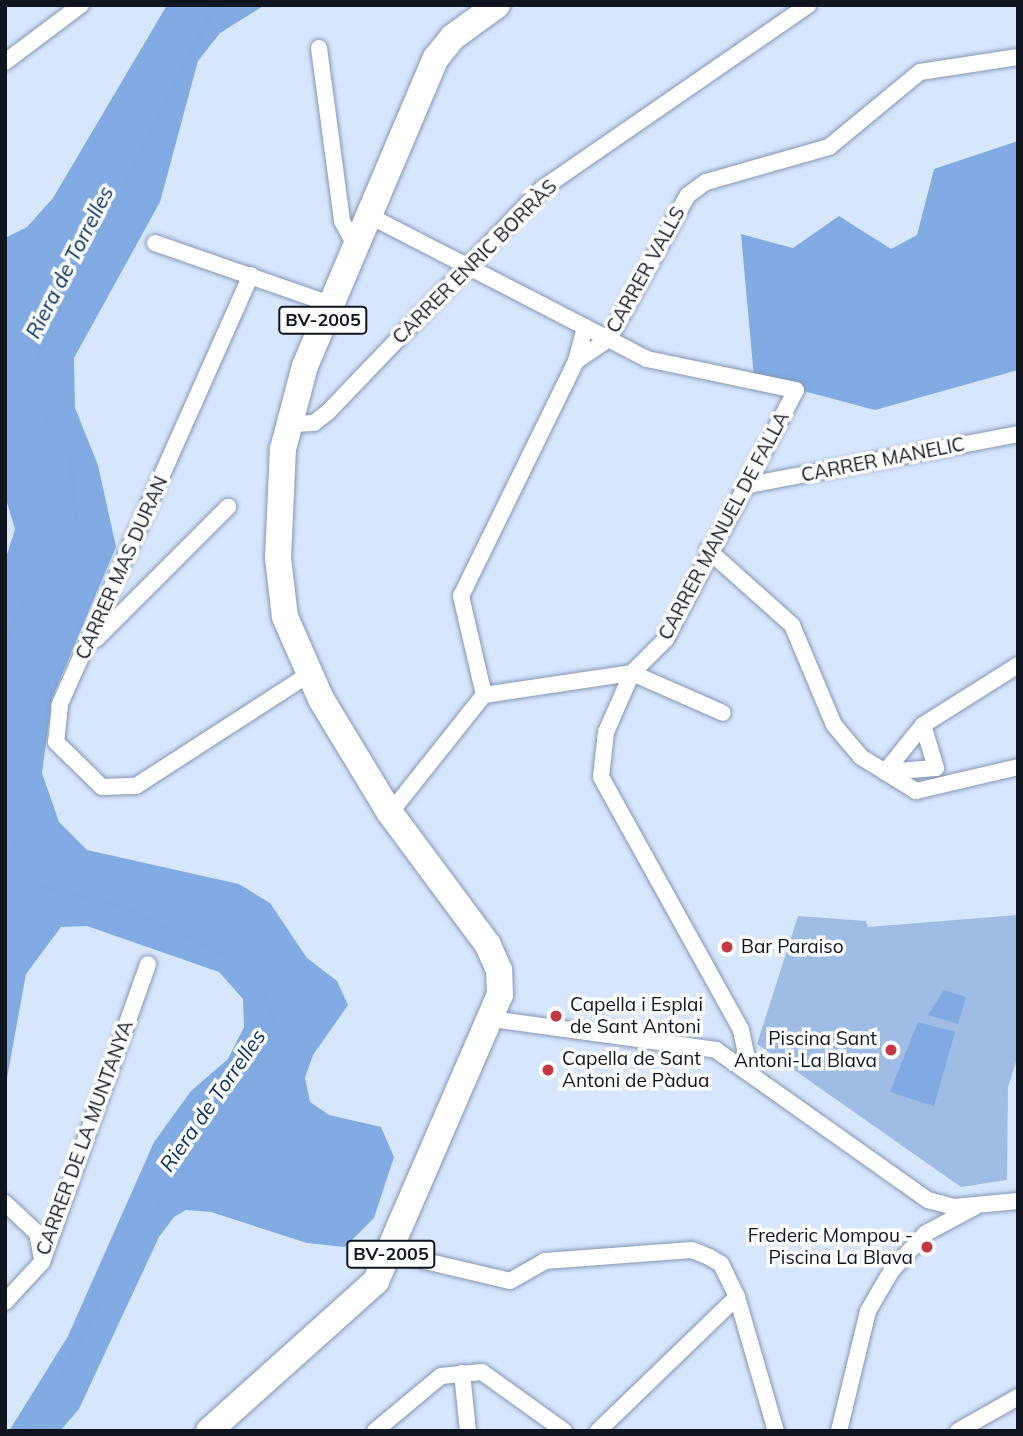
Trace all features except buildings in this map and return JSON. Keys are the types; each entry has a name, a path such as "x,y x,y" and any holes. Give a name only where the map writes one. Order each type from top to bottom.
{"main road":[{"name":"BV-2005","path":"209,1431 367,1290 391,1254 491,1019 501,982 488,945 390,813 309,674 291,638 280,589 288,424 330,304 366,214 436,58 453,37 496,5"}],"street":[{"path":"5,62 81,5"},
{"name":"CARRER ENRIC BORRÀS","path":"288,424 314,423 327,412 543,188 808,5"},
{"path":"319,48 342,222 354,244"},
{"name":"CARRER VALLS","path":"576,361 609,339 688,195 706,182 829,147 920,72 1018,57"},
{"path":"366,214 609,339"},
{"path":"155,243 330,304"},
{"name":"CARRER MAS DURAN","path":"251,275 53,724 56,742 102,787 136,786 164,771 309,674"},
{"name":"CARRER VALLS","path":"484,695 461,596 576,361 585,327"},
{"name":"CARRER MANUEL DE FALLA","path":"609,339 647,359 796,390 748,485 708,550 666,639 632,673 606,732 601,777 741,1030 748,1069"},
{"name":"CARRER MANELIC","path":"748,485 1018,434"},
{"path":"89,646 228,507"},
{"path":"708,550 792,625 834,725 861,757 916,791 1018,766"},
{"path":"885,772 923,725 1018,666"},
{"path":"390,813 484,695 632,673 723,713"},
{"path":"885,772 936,768 923,725"},
{"name":"CARRER DE LA MUNTANYA","path":"5,1302 42,1262 148,964"},
{"path":"491,1019 716,1050 748,1069 928,1200 975,1207 1013,1201 1018,1217"},
{"path":"716,1050 741,1030"},
{"path":"926,1233 928,1200"},
{"path":"5,1203 37,1233 42,1262"},
{"path":"839,1431 868,1311 892,1270 926,1233 975,1207"},
{"path":"391,1254 510,1281 545,1261 692,1250 721,1264 737,1297 776,1431"},
{"path":"598,1431 737,1297"},
{"path":"375,1431 421,1387 462,1373 482,1372 504,1384 564,1431"},
{"path":"462,1373 468,1431"},
{"path":"958,1431 1018,1397"}],"shaded area":[{"path":"167,5 265,5 220,33 198,61 160,202 74,358 75,408 98,465 116,547 52,698 42,773 59,822 87,850 239,884 270,903 307,958 337,981 348,1005 313,1055 305,1078 310,1102 329,1115 381,1127 394,1157 374,1218 345,1247 307,1243 211,1212 186,1210 174,1217 159,1237 79,1409 60,1431 9,1431 68,1336 154,1142 191,1091 228,1059 244,1027 243,999 219,972 87,926 61,927 26,974 5,1089 5,561 15,529 5,496 5,238 27,227 53,198"},
{"path":"1018,141 1018,370 875,410 754,378 741,234 793,248 839,216 891,249 917,235 934,169"},
{"name":"Piscina Sant Antoni-La Blava","path":"1018,915 1018,1056 1008,1087 1007,1180 961,1187 757,1044 798,916 866,921 868,927"},
{"path":"944,990 966,997 958,1024 928,1015"},
{"path":"918,1022 955,1032 934,1106 890,1092"}],"waterway":[{"name":"Riera de Torrelles","path":"5,642 22,603 77,527 69,456 24,383 215,5"},
{"name":"Riera de Torrelles","path":"5,822 34,884 120,905 232,958 262,988 279,1033 129,1247 52,1393 25,1431"}],"place":[{"name":"Bar Paraiso","path":"727,947"},
{"name":"Capella i Esplai de Sant Antoni","path":"556,1016"},
{"name":"Piscina Sant Antoni-La Blava","path":"891,1050"},
{"name":"Capella de Sant Antoni de Pàdua","path":"548,1070"},
{"name":"Frederic Mompou - Piscina La Blava","path":"927,1247"}]}
